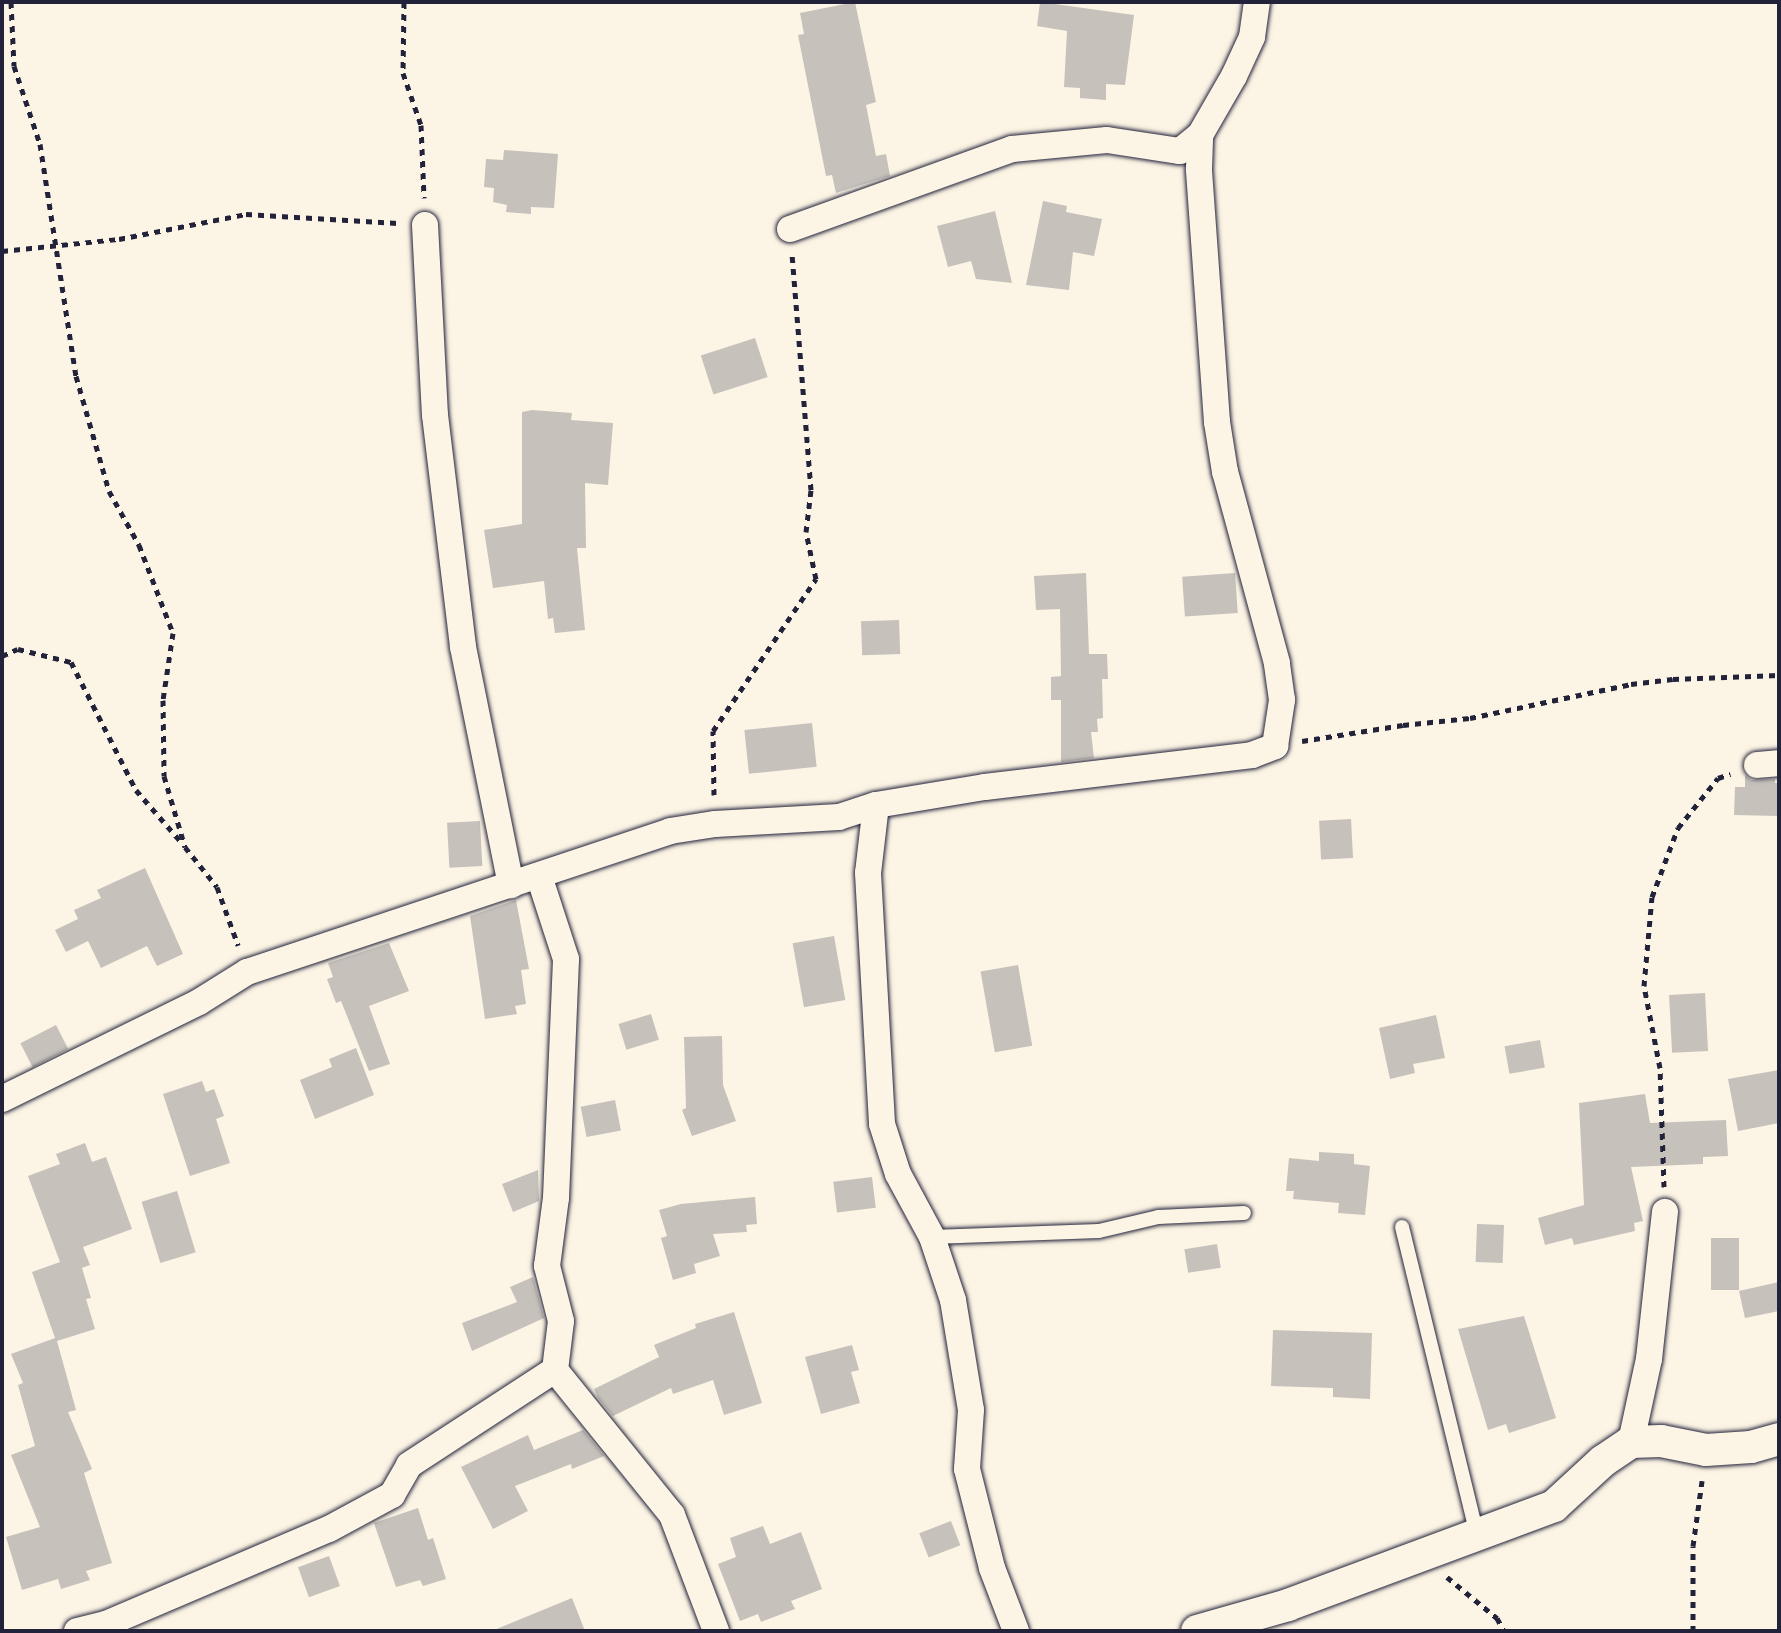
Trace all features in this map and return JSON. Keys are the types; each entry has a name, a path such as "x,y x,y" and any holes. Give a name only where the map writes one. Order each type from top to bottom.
{"street":[{"path":"790,229 1012,149 1107,140 1180,151 1200,135 1234,76 1252,37 1257,2"},
{"path":"2,1099 199,1002 247,972 670,831 715,824 839,817 876,805 985,787 1252,755 1275,746 1282,700 1277,663 1225,472 1217,422 1200,135"},
{"path":"425,225 435,415 463,647 511,885"},
{"path":"876,805 868,873 882,1124 898,1174 932,1237 953,1300 971,1410 967,1469 992,1568 1016,1631"},
{"path":"539,876 566,959 556,1198 547,1266 561,1321 555,1370 672,1515 716,1631"},
{"path":"1631,1442 1649,1359 1665,1212"},
{"path":"77,1631 106,1624 329,1529 392,1495 409,1465 555,1370"},
{"path":"1197,1631 1288,1605 1554,1506 1603,1461 1631,1442 1661,1441 1706,1450 1751,1447 1779,1439"}],"lane":[{"path":"932,1237 1099,1231 1158,1217 1244,1213"},
{"path":"1402,1227 1477,1535"}],"path":[{"path":"11,2 14,66 40,144 76,376 109,491 139,545 173,633 163,700 164,776 185,847"},
{"path":"2,251 55,243 119,239 246,214 425,225 421,125 403,73 404,2"},
{"path":"715,824 713,731 816,579 806,532 811,490 790,229"},
{"path":"2,656 18,649 71,662 136,790 217,887 247,972"},
{"path":"1275,746 1403,725 1470,718 1631,684 1673,679 1779,675"},
{"path":"1665,1212 1660,1068 1644,986 1652,897 1678,828 1718,778 1768,764"},
{"path":"1693,1631 1693,1546 1706,1450"},
{"path":"1416,1558 1460,1585 1497,1618 1504,1631"}],"building":[{"path":"855,2 876,102 866,105 876,156 886,154 890,176 836,193 832,175 826,176 798,35 804,34 800,13"},
{"path":"1040,2 1134,15 1125,85 1106,84 1106,100 1080,98 1080,88 1064,87 1067,31 1037,26"},
{"path":"504,150 558,154 554,208 531,207 531,214 506,212 507,205 493,202 494,188 484,187 486,159 503,160"},
{"path":"1043,201 1067,206 1066,212 1102,219 1094,256 1073,252 1069,290 1026,285"},
{"path":"995,211 1012,283 976,279 971,261 948,267 937,226"},
{"path":"755,338 768,377 713,395 701,356"},
{"path":"522,412 572,413 571,420 613,423 608,485 585,483 586,548 577,548 585,630 555,633 553,618 548,619 544,581 493,588 484,530 522,524"},
{"path":"1086,573 1089,654 1107,654 1108,679 1102,679 1103,718 1097,719 1098,732 1091,732 1094,758 1061,762 1061,700 1051,700 1051,677 1061,676 1060,609 1036,610 1034,576"},
{"path":"1235,573 1238,613 1185,617 1182,577"},
{"path":"899,620 900,654 862,655 861,621"},
{"path":"812,723 817,767 749,774 744,730"},
{"path":"1745,775 1751,780 1775,779 1775,783 1779,783 1779,816 1734,815 1735,787 1745,787"},
{"path":"1351,819 1353,858 1321,860 1319,821"},
{"path":"480,821 482,866 449,868 447,823"},
{"path":"145,868 183,954 157,966 147,946 101,968 88,941 66,952 55,930 78,919 74,910 101,898 97,890"},
{"path":"516,900 529,969 521,970 526,1004 515,1006 517,1014 485,1019 470,916"},
{"path":"834,936 845,1000 804,1007 793,943"},
{"path":"389,943 409,991 369,1006 390,1064 369,1071 341,1001 336,1003 327,979 333,977 328,963"},
{"path":"1018,965 1032,1046 995,1052 981,972"},
{"path":"1705,993 1708,1051 1672,1053 1669,995"},
{"path":"651,1014 659,1040 626,1050 618,1024"},
{"path":"1436,1015 1445,1058 1413,1064 1415,1073 1390,1079 1379,1028"},
{"path":"56,1025 68,1049 33,1067 20,1043"},
{"path":"722,1036 723,1085 736,1121 692,1136 682,1110 686,1108 684,1037"},
{"path":"1540,1040 1545,1068 1509,1074 1505,1046"},
{"path":"356,1048 374,1095 315,1119 300,1080 332,1067 329,1059"},
{"path":"1779,1070 1779,1123 1738,1131 1728,1079"},
{"path":"202,1081 206,1092 214,1089 224,1116 216,1119 230,1163 190,1176 163,1094"},
{"path":"1645,1094 1650,1123 1726,1120 1728,1156 1703,1157 1703,1164 1631,1167 1643,1221 1634,1223 1635,1231 1574,1245 1572,1238 1545,1245 1538,1218 1584,1205 1579,1103"},
{"path":"615,1100 621,1130 587,1137 581,1107"},
{"path":"85,1143 92,1162 106,1157 132,1229 83,1247 90,1265 82,1268 91,1298 86,1299 95,1329 57,1341 76,1410 68,1412 92,1469 84,1473 112,1563 86,1571 90,1580 61,1589 58,1579 22,1590 6,1537 40,1527 11,1455 35,1446 18,1385 23,1383 11,1354 55,1338 32,1272 60,1262 28,1176 60,1164 56,1154"},
{"path":"1319,1152 1354,1154 1354,1164 1370,1166 1365,1215 1338,1213 1339,1203 1293,1199 1294,1191 1286,1191 1289,1158 1319,1161"},
{"path":"538,1170 539,1201 513,1212 502,1184"},
{"path":"872,1177 876,1208 837,1213 833,1182"},
{"path":"177,1191 196,1252 160,1263 142,1202"},
{"path":"755,1197 757,1224 746,1225 747,1232 713,1234 720,1256 694,1264 696,1273 673,1280 661,1238 667,1236 659,1210 681,1204"},
{"path":"1477,1224 1504,1225 1503,1263 1476,1262"},
{"path":"1711,1238 1739,1238 1739,1290 1711,1290"},
{"path":"1217,1244 1221,1268 1188,1273 1184,1249"},
{"path":"533,1277 544,1318 472,1351 462,1323 517,1302 510,1287"},
{"path":"1779,1282 1779,1311 1745,1318 1739,1291"},
{"path":"734,1312 762,1403 724,1415 713,1380 673,1394 671,1388 613,1416 598,1398 594,1389 659,1357 654,1345 696,1328 695,1324"},
{"path":"1524,1316 1556,1418 1509,1433 1506,1424 1488,1430 1458,1329"},
{"path":"1273,1330 1372,1333 1370,1399 1333,1397 1333,1388 1271,1386"},
{"path":"852,1345 859,1370 851,1372 860,1403 821,1414 805,1357"},
{"path":"583,1430 604,1456 572,1469 571,1464 515,1486 528,1511 493,1529 461,1467 528,1435 534,1450"},
{"path":"418,1508 428,1540 433,1538 446,1579 423,1586 420,1580 396,1587 374,1523"},
{"path":"951,1521 960,1545 929,1557 919,1533"},
{"path":"763,1526 770,1544 801,1532 822,1589 791,1601 795,1609 761,1622 758,1614 740,1621 718,1564 736,1557 730,1538"},
{"path":"329,1556 340,1586 309,1597 298,1567"},
{"path":"572,1598 585,1631 494,1631 494,1630"}]}
